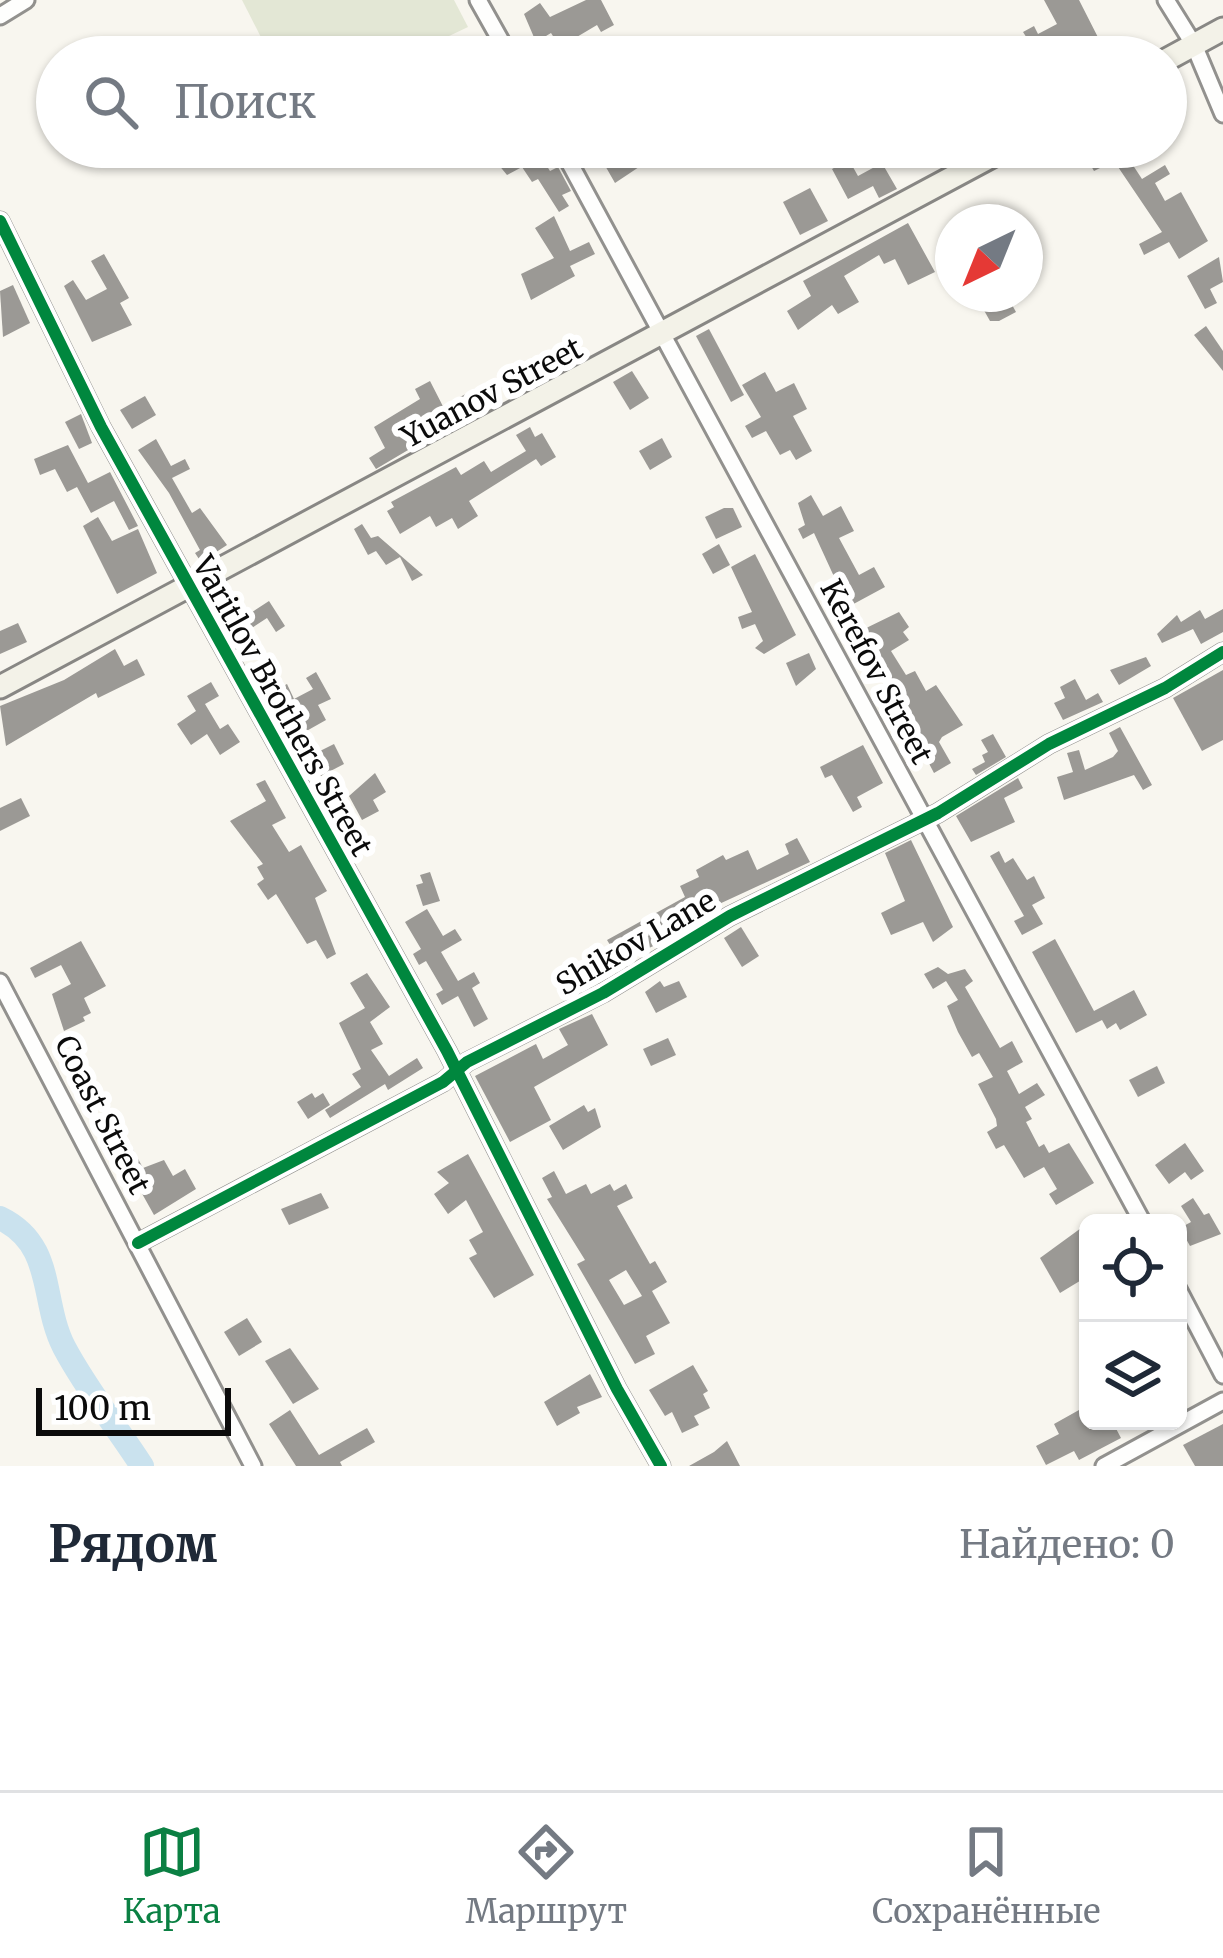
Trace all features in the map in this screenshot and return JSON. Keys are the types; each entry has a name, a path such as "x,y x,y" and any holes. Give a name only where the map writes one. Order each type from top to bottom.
{"street":[{"path":"0,16 26,0"},
{"path":"478,0 498,36"},
{"path":"1166,0 1194,45 1223,114"},
{"path":"1187,49 1223,29"},
{"name":"Kerefov Street","path":"572,168 1139,1214"},
{"name":"Yuanov Street","path":"0,687 970,168"},
{"name":"Varitlov Brothers Street","path":"0,221 57,344 457,1072 616,1389 662,1466"},
{"name":"Shikov Lane","path":"138,1243 603,994 730,916 923,820 1049,744 1184,678 1223,652"},
{"name":"Coast Street","path":"0,982 253,1466"},
{"path":"1187,1306 1223,1375"},
{"path":"1104,1466 1223,1400"}],"green space":[{"path":"242,0 454,0 468,27 449,36 260,36"}],"building":[{"path":"586,0 601,0 614,25 601,32 597,25 578,36 533,36 524,14 540,3 550,17"},
{"path":"1044,0 1079,0 1097,36 1026,36 1023,32 1034,26 1038,34 1057,24"},
{"path":"523,168 559,168 571,191 562,195 569,206 559,212 538,179 532,182"},
{"path":"606,168 638,168 615,183"},
{"path":"854,168 858,176 885,168 897,189 879,198 873,186 848,199 832,169"},
{"path":"1119,168 1135,168 1142,179 1167,168 1170,174 1155,183 1165,201 1181,192 1208,241 1179,259 1169,242 1144,255 1139,244 1162,232"},
{"path":"810,188 828,221 800,235 783,202"},
{"path":"554,216 570,251 589,242 595,254 570,266 575,276 531,300 521,274 554,258 535,228"},
{"path":"908,223 935,272 908,285 895,259 884,264 879,255 844,276 859,302 838,314 832,305 798,330 787,311 811,296 803,281"},
{"path":"104,254 129,298 120,303 132,325 92,342 64,286 73,280 86,300 107,289 91,261"},
{"path":"1219,257 1223,282 1210,289 1217,303 1205,309 1187,276"},
{"path":"13,285 30,323 3,337 0,291"},
{"path":"985,312 1016,312 999,321 990,321"},
{"path":"1206,326 1223,351 1223,371 1194,335"},
{"path":"709,329 744,395 731,402 696,336"},
{"path":"632,371 649,398 630,410 613,382"},
{"path":"765,372 776,392 794,383 807,409 793,416 812,451 796,460 790,450 780,455 766,431 752,438 745,426 761,417 742,385"},
{"path":"430,381 452,424 376,469 369,458 385,448 374,427 420,399 415,389"},
{"path":"481,386 492,405 472,417 460,397"},
{"path":"145,396 156,415 132,429 120,410"},
{"path":"81,414 92,443 79,449 65,422"},
{"path":"530,427 535,437 542,433 556,457 541,466 536,459 469,501 478,516 458,529 452,518 436,527 430,516 400,534 387,511 394,507 391,502 456,467 461,475 484,461 491,472 526,451 516,435"},
{"path":"662,438 672,457 650,470 639,451"},
{"path":"156,439 171,466 185,459 190,469 172,478 192,513 200,508 227,545 201,562 195,553 200,550 169,493 138,450"},
{"path":"68,445 88,483 110,472 138,526 129,530 114,501 91,513 77,487 67,492 55,469 40,475 34,459"},
{"path":"811,495 823,516 841,506 854,531 839,538 859,575 874,567 885,587 848,607 814,533 803,539 798,529 805,525 798,503"},
{"path":"733,508 742,527 716,539 705,517"},
{"path":"98,517 112,541 138,529 157,573 117,594 83,526"},
{"path":"362,524 371,538 378,536 423,575 412,581 400,557 386,565 376,551 368,555 354,529"},
{"path":"719,544 730,565 713,574 702,554"},
{"path":"755,554 796,635 764,654 755,648 763,641 755,624 742,629 738,617 752,612 731,567"},
{"path":"269,601 285,626 276,632 267,618 241,635 234,624"},
{"path":"1223,609 1223,632 1201,644 1193,629 1162,643 1157,634 1177,615 1181,622 1200,610 1205,619"},
{"path":"899,612 909,627 903,632 909,640 891,651 906,675 915,671 926,691 936,685 963,725 942,737 939,742 951,763 934,773 924,754 928,751 894,702 858,632"},
{"path":"18,623 27,642 0,654 0,631"},
{"path":"115,649 124,666 137,659 145,675 98,698 96,693 6,746 0,706 64,680"},
{"path":"809,653 816,669 796,686 786,663"},
{"path":"1146,657 1151,666 1119,685 1110,670"},
{"path":"1223,670 1223,740 1202,751 1173,698"},
{"path":"316,672 331,699 318,705 326,720 294,738 270,693 287,684 294,699 313,689 306,678"},
{"path":"1075,679 1086,700 1098,693 1103,702 1063,720 1054,703 1065,698 1060,687"},
{"path":"211,682 219,696 205,704 220,729 228,724 240,742 220,755 207,734 191,745 177,724 196,711 187,696"},
{"path":"1120,727 1152,785 1143,790 1134,775 1064,800 1057,777 1073,772 1067,753 1079,750 1085,770 1113,757 1118,751 1109,733"},
{"path":"993,734 1006,757 976,775 972,769 985,762 982,755 988,752 981,740"},
{"path":"334,744 344,764 321,776 310,756"},
{"path":"863,745 883,783 857,797 862,807 853,812 832,775 825,778 820,767"},
{"path":"375,773 386,792 373,800 379,811 362,820 349,796"},
{"path":"1018,778 1023,788 1004,798 1015,822 971,842 956,816"},
{"path":"265,780 286,818 272,825 289,852 301,845 327,891 315,898 336,954 327,959 316,940 307,944 276,894 268,900 257,884 264,879 257,867 263,864 230,821 266,801 256,784"},
{"path":"21,798 30,816 0,831 0,808"},
{"path":"797,838 810,862 704,911 707,916 697,922 694,915 665,932 669,939 620,961 607,940 685,897 680,886 699,877 696,870 723,855 726,860 748,850 757,870 789,854 785,844"},
{"path":"911,840 953,927 933,942 923,922 891,935 881,913 905,901 885,853"},
{"path":"999,851 1005,863 1013,858 1027,880 1034,876 1045,898 1032,905 1043,924 1022,935 1014,921 1024,916 990,856"},
{"path":"430,872 440,901 423,906 416,885 423,883 420,875"},
{"path":"427,909 443,936 455,929 462,940 441,952 458,981 474,972 480,983 472,988 488,1019 474,1027 458,996 442,1005 436,994 443,990 426,961 419,965 413,954 421,949 405,922"},
{"path":"741,927 759,956 742,967 724,938"},
{"path":"1055,939 1094,1011 1134,990 1147,1015 1120,1030 1116,1023 1107,1029 1102,1020 1076,1033 1032,952"},
{"path":"81,941 106,986 84,998 91,1013 83,1017 85,1021 64,1031 52,994 71,984 61,965 35,978 30,968"},
{"path":"938,967 948,974 965,969 973,981 965,987 1000,1048 1012,1041 1023,1062 1007,1071 1019,1094 1037,1083 1045,1095 1025,1107 1032,1119 1026,1122 1039,1147 1044,1144 1049,1153 1069,1143 1094,1183 1056,1205 1049,1194 1057,1189 1044,1167 1024,1178 1004,1145 996,1149 987,1132 997,1126 996,1119 978,1084 993,1077 979,1053 972,1057 958,1032 947,1006 958,1000 946,981 933,989 924,974"},
{"path":"367,973 390,1007 370,1022 383,1044 371,1050 389,1076 417,1058 423,1068 388,1090 385,1084 330,1118 325,1110 361,1087 352,1074 361,1069 339,1023 365,1008 350,983"},
{"path":"660,981 664,987 679,981 687,997 656,1013 645,992"},
{"path":"592,1014 608,1045 534,1087 551,1120 510,1142 475,1076 536,1044 543,1059 568,1045 559,1029"},
{"path":"668,1038 676,1055 651,1066 643,1049"},
{"path":"1157,1066 1165,1083 1138,1097 1129,1080"},
{"path":"312,1093 315,1098 323,1093 330,1105 308,1119 297,1102"},
{"path":"584,1105 588,1112 595,1108 601,1127 563,1150 549,1126"},
{"path":"129,1142 143,1168 164,1160 173,1176 185,1169 196,1189 154,1215 117,1149"},
{"path":"1185,1143 1204,1171 1191,1180 1185,1172 1169,1184 1155,1165"},
{"path":"468,1154 534,1275 494,1298 469,1258 477,1254 469,1240 483,1232 466,1200 448,1214 434,1194 449,1183 437,1172"},
{"path":"554,1171 566,1194 586,1184 591,1194 610,1184 614,1191 626,1184 633,1198 617,1206 650,1264 655,1261 667,1282 652,1291 670,1323 646,1336 655,1354 635,1364 577,1264 585,1260 547,1199 552,1197 542,1178","holes":["626,1270 642,1296 624,1305 609,1280"]},
{"path":"321,1193 329,1208 289,1225 281,1209"},
{"path":"1193,1198 1221,1234 1190,1246 1187,1224 1191,1222 1181,1206"},
{"path":"1079,1230 1079,1281 1060,1293 1040,1258"},
{"path":"247,1318 262,1342 239,1356 224,1332"},
{"path":"290,1348 319,1389 293,1404 265,1361"},
{"path":"693,1365 708,1391 703,1394 710,1408 694,1416 699,1425 682,1433 672,1412 665,1416 649,1390"},
{"path":"590,1374 602,1397 577,1407 580,1413 557,1426 544,1402"},
{"path":"290,1410 319,1455 367,1428 375,1442 340,1462 342,1466 296,1466 269,1424"},
{"path":"1079,1410 1079,1430 1117,1430 1121,1438 1079,1460 1074,1451 1046,1465 1036,1446 1059,1434 1054,1424"},
{"path":"1223,1424 1223,1466 1195,1466 1183,1445"},
{"path":"727,1441 740,1466 689,1466 714,1452"}],"waterway":[{"path":"0,1218 18,1229 39,1258 64,1347 142,1466"}],"cycle path":[{"path":"0,221 101,427 447,1051 617,1389 661,1466"},
{"path":"138,1243 443,1082 467,1062 603,993 730,916 938,813 1049,744 1165,688 1223,652"}]}
